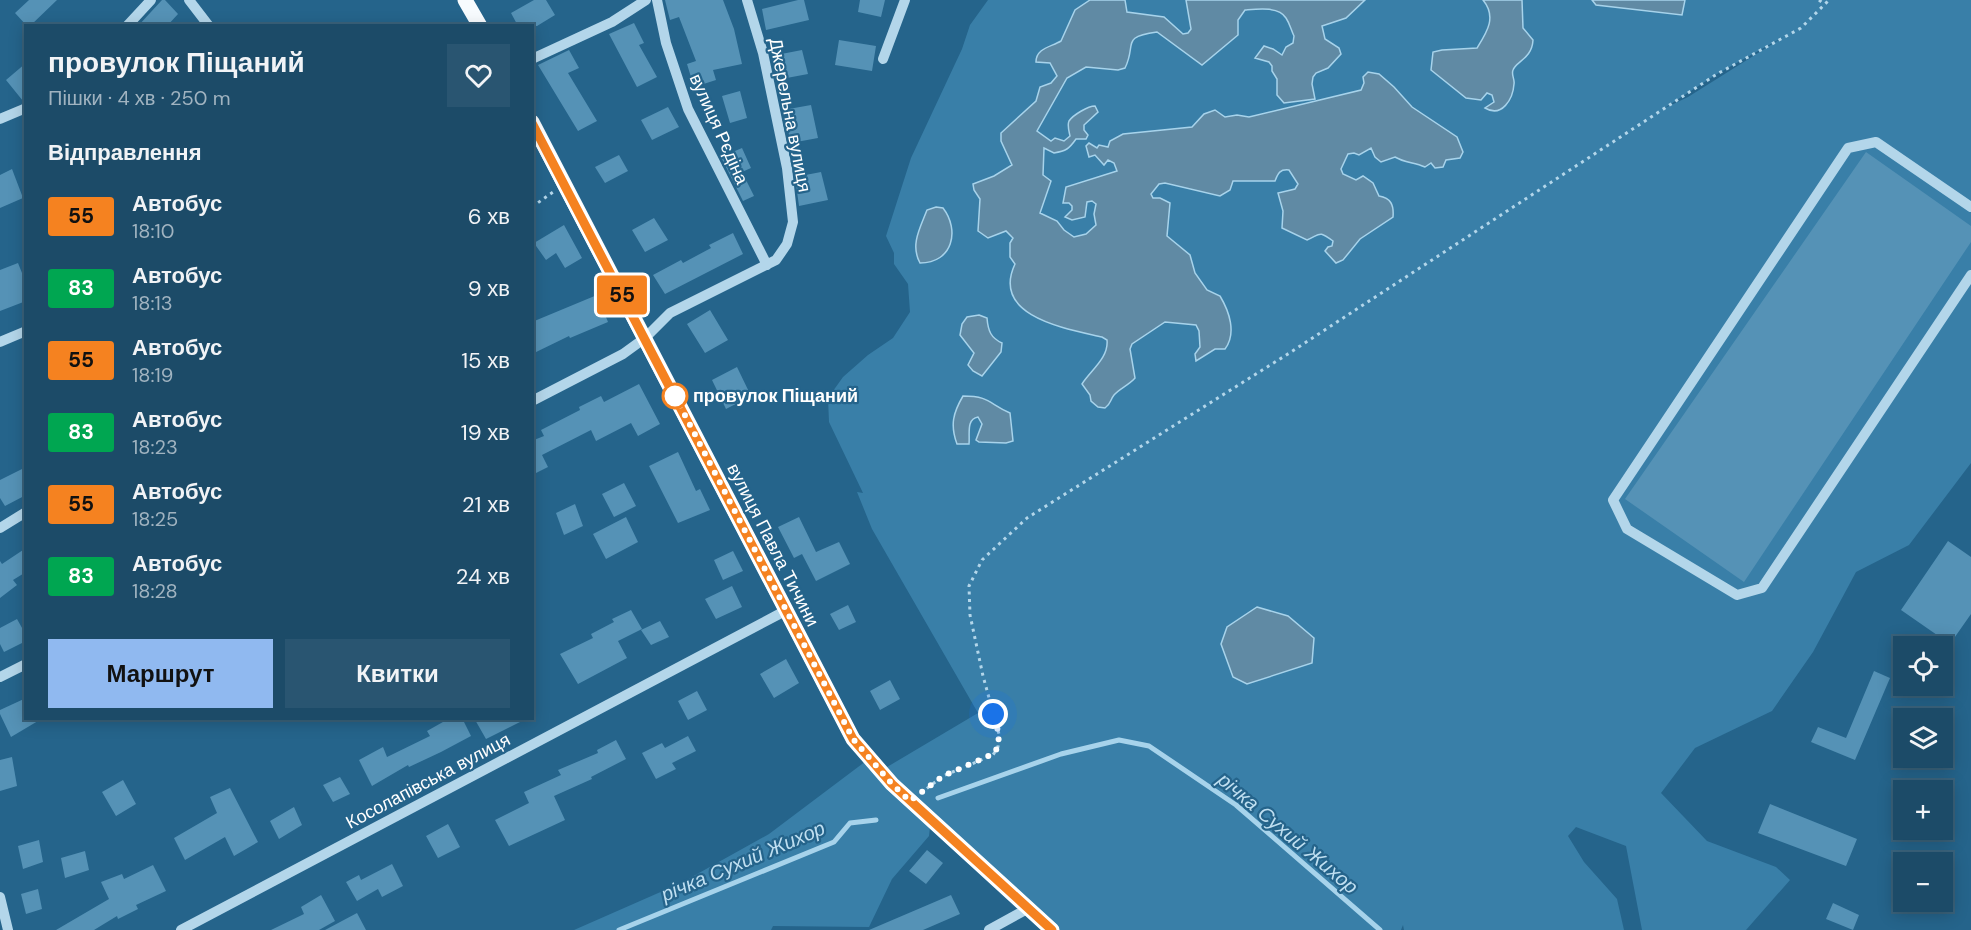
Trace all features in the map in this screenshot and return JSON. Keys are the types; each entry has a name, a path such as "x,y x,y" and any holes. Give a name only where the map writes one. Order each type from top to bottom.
{"main road":[{"path":"465,0 479,24"},
{"name":"вулиця Павла Тичини","path":"534,127 853,739 892,784 1052,930"}],"street":[{"path":"129,24 151,0"},
{"path":"189,0 207,24"},
{"path":"534,58 612,22 646,0"},
{"name":"вулиця Рєдіна","path":"657,0 666,43 688,110 767,266"},
{"name":"Джерельна вулиця","path":"534,401 623,354 645,338 670,313 767,266 776,260 787,244 793,222 787,168 763,53 747,0"},
{"path":"883,59 905,0"},
{"path":"0,119 24,109"},
{"path":"1971,207 1876,142 1848,148 1613,500 1627,529 1737,595 1762,588 1971,275"},
{"path":"0,342 24,332"},
{"path":"0,528 24,513"},
{"name":"Косолапівська вулиця","path":"181,930 785,611"},
{"path":"0,677 24,665"},
{"path":"0,897 8,930"},
{"path":"989,930 1028,909"}],"path":[{"path":"1819,0 1824,4"},
{"path":"910,801 943,776 993,754 998,747 999,734 982,676 970,615 969,586 982,560 1027,518 1292,352 1717,74 1800,28 1829,0"},
{"path":"534,206 564,183"}],"shaded area":[{"path":"988,0 1971,0 1971,463 1909,545 1856,572 1813,652 1772,711 1695,748 1661,793 1707,841 1776,867 1790,880 1746,930 1642,930 1626,846 1576,827 1568,836 1584,862 1617,899 1624,930 1404,930 1403,925 1401,930 1056,930 930,827 929,836 892,879 869,927 773,926 771,930 574,930 681,883 769,834 870,758 882,770 978,713 872,529 857,492 863,493 829,422 828,398 843,377 868,355 893,338 910,312 908,284 894,264 894,253 886,236 911,158 962,49 970,25","holes":["1785,36 1688,97 1663,109 1717,74"]},
{"path":"1090,0 1125,0 1127,12 1164,17 1183,34 1188,33 1191,29 1186,0 1365,0 1346,18 1322,26 1325,39 1339,48 1341,54 1328,68 1316,73 1313,77 1315,99 1284,103 1277,95 1277,79 1272,66 1269,62 1255,58 1264,46 1282,55 1286,47 1293,43 1294,36 1283,14 1267,9 1245,10 1238,20 1238,35 1202,65 1157,32 1134,39 1125,68 1118,70 1086,67 1067,78 1037,131 1051,141 1055,138 1064,141 1070,136 1068,123 1074,116 1092,106 1095,106 1098,112 1084,125 1084,130 1088,135 1086,139 1076,139 1067,149 1054,153 1044,148 1043,175 1051,181 1040,213 1057,221 1074,237 1086,234 1096,225 1094,214 1096,204 1092,201 1087,202 1085,217 1072,220 1065,217 1072,210 1069,203 1063,203 1066,187 1117,171 1114,163 1108,160 1104,165 1095,155 1089,157 1086,146 1089,143 1097,148 1099,145 1108,147 1110,141 1123,134 1192,127 1204,114 1215,110 1225,117 1237,115 1249,117 1361,90 1364,83 1363,77 1368,72 1379,74 1412,107 1457,137 1463,152 1460,158 1446,160 1443,167 1435,168 1431,163 1425,167 1395,157 1381,162 1375,157 1371,148 1359,155 1348,154 1341,169 1343,174 1356,180 1363,176 1373,183 1379,196 1391,203 1393,217 1360,239 1343,260 1336,263 1325,251 1332,246 1333,241 1322,234 1307,240 1282,228 1283,211 1278,193 1295,189 1298,184 1289,170 1280,172 1275,181 1233,181 1230,190 1220,196 1165,183 1159,184 1151,194 1153,198 1160,198 1170,203 1167,236 1190,255 1195,273 1207,290 1220,296 1229,315 1231,336 1225,349 1215,349 1196,361 1195,354 1200,347 1199,331 1196,325 1165,322 1132,344 1130,349 1135,378 1116,393 1105,408 1098,407 1091,401 1090,395 1082,384 1105,353 1107,340 1036,317 1013,297 1010,282 1015,264 1010,257 1010,243 1013,238 1006,231 988,238 978,231 980,199 973,184 994,176 1012,165 1001,141 1001,133 1036,101 1040,87 1051,83 1057,76 1050,63 1036,62 1038,54 1061,41 1075,10"},
{"path":"1483,0 1522,0 1523,28 1533,40 1530,51 1513,70 1514,84 1509,101 1497,111 1485,108 1494,102 1492,95 1487,93 1481,100 1466,98 1431,70 1433,52 1477,48 1487,30 1490,18"},
{"path":"1592,0 1685,0 1682,15 1596,5"},
{"path":"936,207 943,208 948,217 952,235 950,244 940,258 920,263 916,250 919,230 927,210"},
{"path":"979,315 987,318 991,334 1002,343 1001,352 982,376 968,365 974,353 960,335 962,324 967,317"},
{"path":"963,396 984,399 1010,413 1013,441 1006,443 976,440 982,424 978,417 974,418 970,424 969,444 957,444 954,419"},
{"path":"1257,607 1288,616 1314,638 1312,663 1247,684 1233,677 1221,644 1227,627"}],"building":[{"path":"29,0 57,0 32,24 25,24 15,13"},
{"path":"162,0 165,0 178,14 169,24 140,24"},
{"path":"534,0 546,0 555,15 534,26 534,24 517,24 511,13"},
{"path":"665,0 723,0 734,29 742,64 713,70 716,80 694,87 687,64 696,61 679,17 670,20"},
{"path":"804,0 809,20 766,30 762,9"},
{"path":"860,0 885,0 881,17 858,12"},
{"path":"634,23 644,43 639,45 657,77 637,87 609,34"},
{"path":"839,40 876,46 872,71 835,65"},
{"path":"569,50 579,68 568,73 597,121 578,131 538,65"},
{"path":"802,50 808,74 776,80 771,56"},
{"path":"24,65 24,101 23,101 6,80"},
{"path":"740,91 747,118 730,123 722,96"},
{"path":"811,105 818,138 791,143 783,110"},
{"path":"668,107 679,127 652,140 641,120"},
{"path":"742,148 751,168 742,172 754,196 743,201 721,157"},
{"path":"1866,152 1971,226 1971,242 1744,582 1625,499"},
{"path":"619,155 628,171 605,183 595,167"},
{"path":"12,169 23,198 0,208 0,175"},
{"path":"821,172 828,200 799,206 795,177"},
{"path":"654,218 668,240 645,252 632,230"},
{"path":"564,225 582,258 565,268 556,253 546,260 534,243"},
{"path":"733,233 743,254 665,294 653,275 681,260 683,263 711,248 709,245"},
{"path":"18,263 24,278 24,302 0,311 0,270"},
{"path":"597,295 608,322 570,338 569,336 534,353 534,321"},
{"path":"710,310 728,340 705,353 687,324"},
{"path":"737,367 751,396 726,409 712,380"},
{"path":"639,384 660,424 638,436 631,423 596,441 591,430 542,455 548,467 534,474 534,440 544,436 541,430 580,410 579,407 601,396 604,402"},
{"path":"678,452 696,491 700,489 710,510 678,523 649,466"},
{"path":"24,468 24,496 5,506 0,498 0,480"},
{"path":"624,483 636,506 614,517 602,494"},
{"path":"575,504 583,526 564,535 556,513"},
{"path":"626,517 638,542 606,559 593,534"},
{"path":"799,517 816,552 839,542 850,564 816,581 802,554 794,558 778,527"},
{"path":"1948,541 1971,557 1971,614 1953,640 1953,636 1938,636 1901,610"},
{"path":"24,549 24,573 13,580 17,585 0,598 0,561 2,564"},
{"path":"733,551 743,571 723,580 714,560"},
{"path":"732,586 742,607 716,619 705,599"},
{"path":"848,605 856,622 839,630 830,614"},
{"path":"631,610 642,629 618,641 627,658 578,684 560,654 593,638 591,634 614,622 612,619"},
{"path":"17,619 24,631 24,642 4,652 0,644 0,628"},
{"path":"660,621 669,637 651,645 641,630"},
{"path":"786,659 799,683 774,698 760,674"},
{"path":"1874,671 1890,678 1855,760 1811,742 1818,727 1846,738"},
{"path":"890,680 900,699 880,710 870,691"},
{"path":"697,691 707,710 688,720 678,701"},
{"path":"24,699 24,720 40,720 11,737 0,710"},
{"path":"446,720 463,720 471,736 409,767 408,765 372,786 359,760 383,747 387,757 430,736 427,731"},
{"path":"475,720 524,720 486,739"},
{"path":"688,736 696,751 672,763 676,769 656,779 642,753 662,743 665,748"},
{"path":"616,740 626,759 591,777 592,779 554,796 565,820 509,846 495,820 529,803 524,792 561,775 558,770 598,753 597,750"},
{"path":"12,757 17,786 0,791 0,760"},
{"path":"340,777 350,794 333,802 323,785"},
{"path":"123,780 136,804 116,816 102,792"},
{"path":"230,788 258,842 234,856 225,837 185,860 174,838 217,813 210,797"},
{"path":"1770,804 1857,839 1846,866 1758,833"},
{"path":"294,807 302,825 279,839 270,821"},
{"path":"448,824 460,847 438,858 426,836"},
{"path":"39,840 43,862 23,869 18,846"},
{"path":"927,850 943,863 926,884 909,871"},
{"path":"85,851 89,870 65,878 61,858"},
{"path":"392,864 403,886 382,897 378,889 357,901 346,882 359,875 361,880"},
{"path":"153,865 166,891 136,905 138,909 118,919 117,916 94,930 56,930 109,899 101,882 122,874 124,879"},
{"path":"38,889 42,909 26,914 21,894"},
{"path":"321,895 335,921 319,930 271,930 304,914 301,907"},
{"path":"951,895 960,914 923,930 869,930"},
{"path":"1833,903 1859,915 1853,930 1826,919"},
{"path":"357,913 366,930 325,930"}],"waterway":[{"name":"річка Сухий Жихор","path":"938,798 1061,754 1119,740 1149,746 1236,805 1380,930"},
{"name":"річка Сухий Жихор","path":"619,930 834,842 850,823 876,820"}],"bus line":[{"name":"55","path":"534,127 853,739 892,784 1052,930"}],"place":[{"name":"провулок Піщаний","path":"675,396"}],"route":[{"path":"675,396 853,739 892,784 910,801 943,776 993,754 998,747 999,734 993,714"}]}
